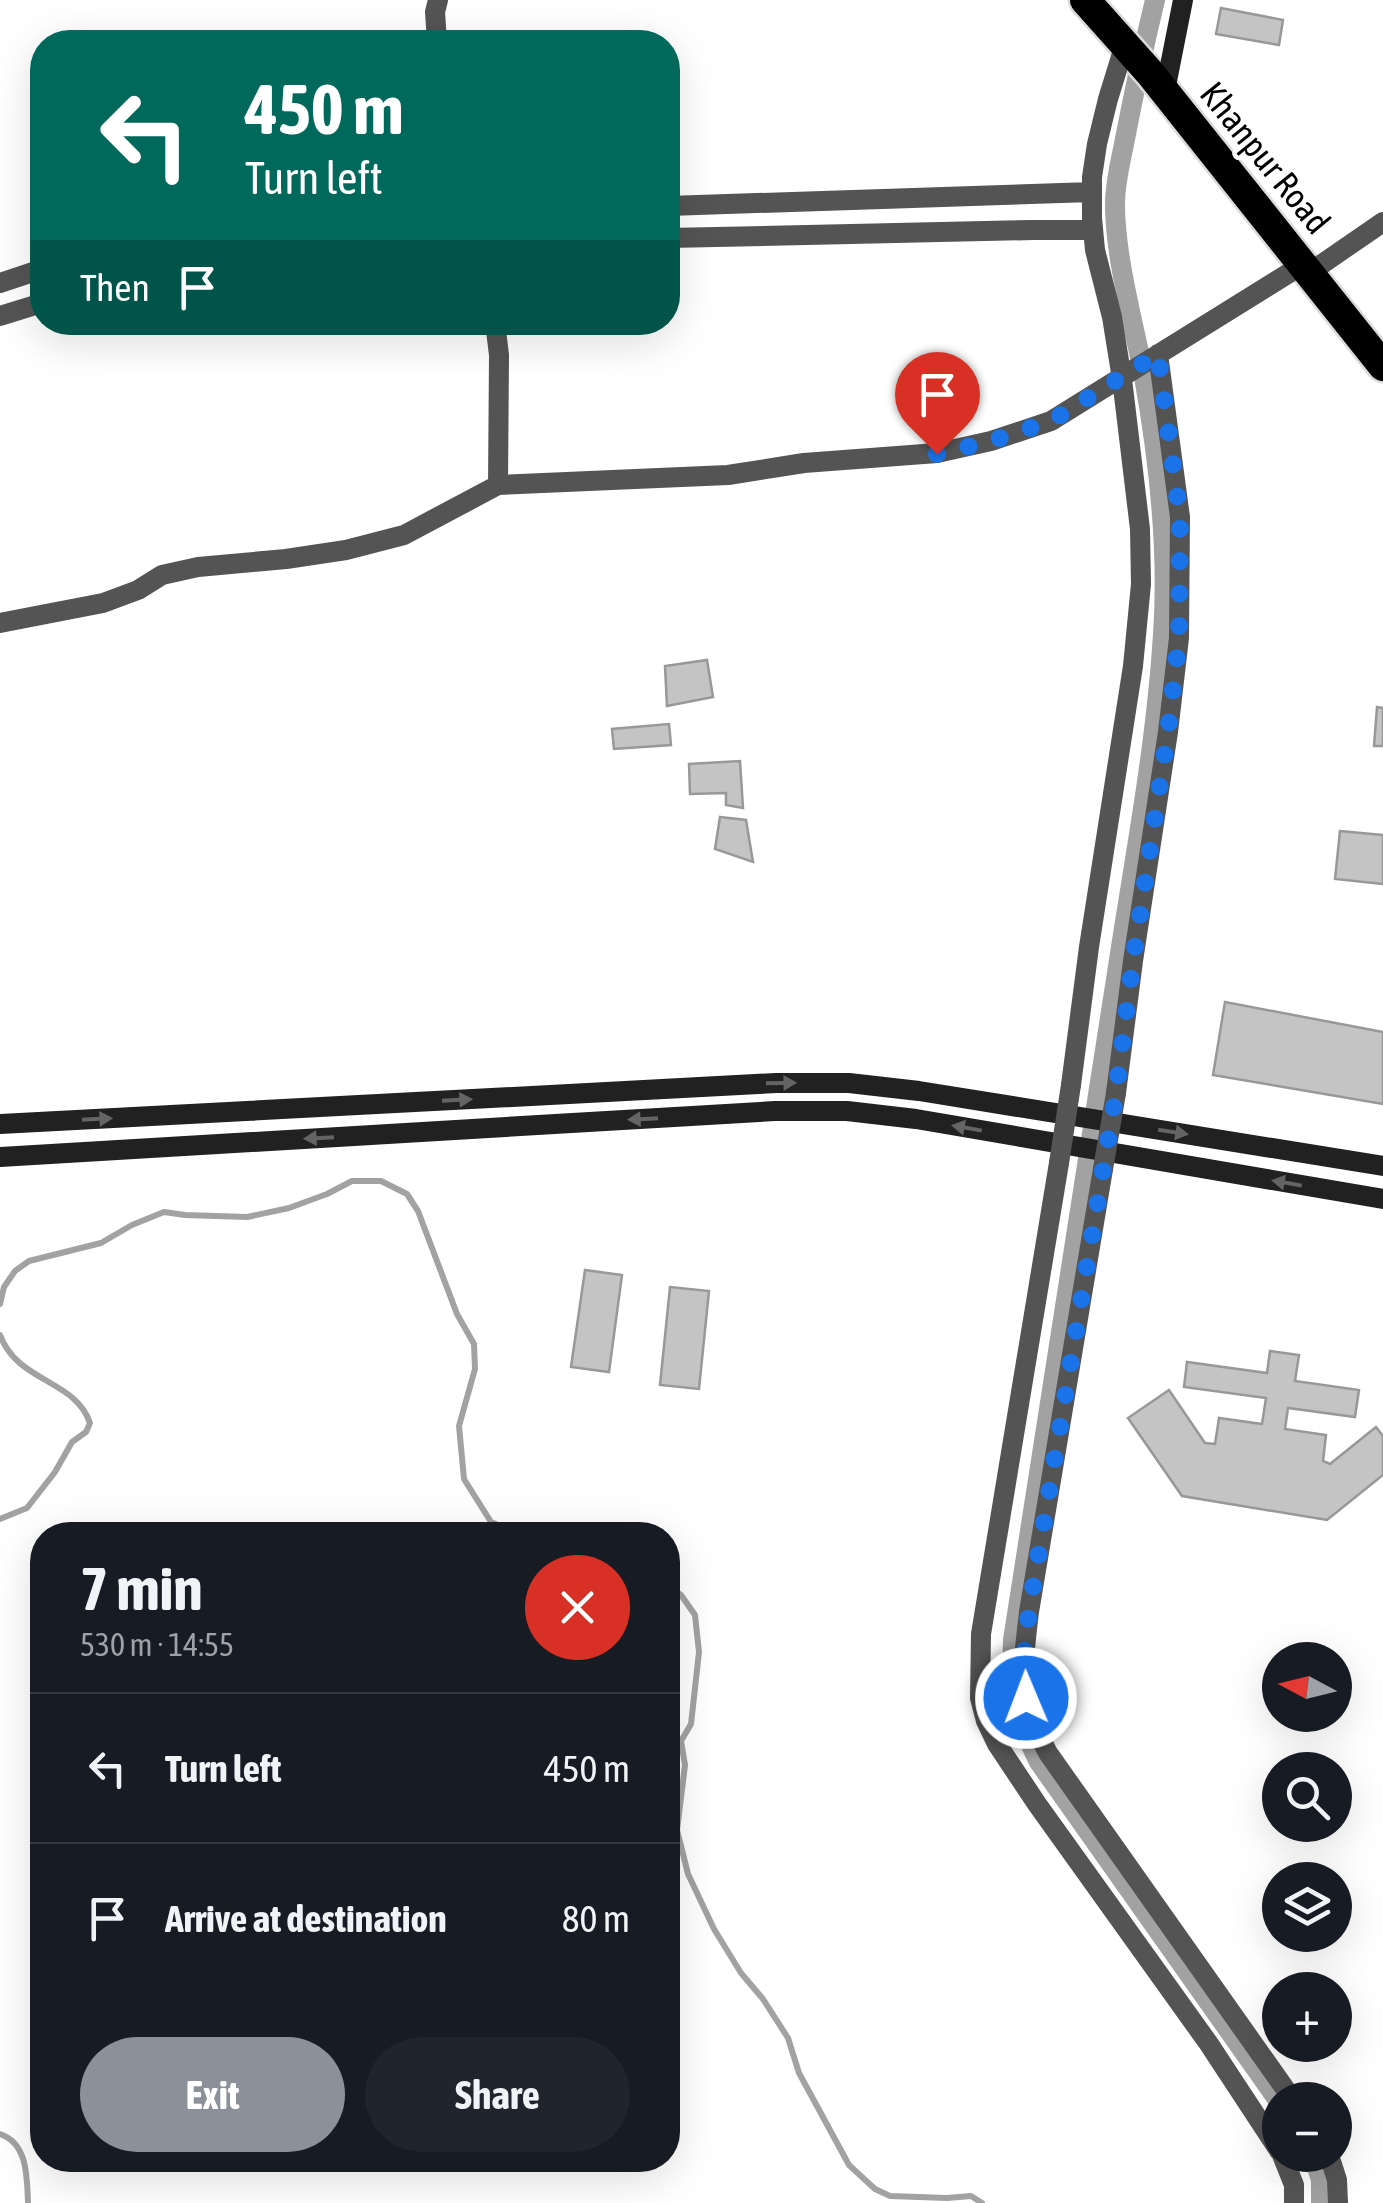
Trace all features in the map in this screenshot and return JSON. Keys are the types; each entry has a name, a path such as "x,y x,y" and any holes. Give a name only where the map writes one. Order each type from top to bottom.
{"highway":[{"name":"Khanpur Road","path":"1085,0 1144,66 1383,366"}],"street":[{"path":"436,30 438,0"},
{"path":"1183,0 1144,66 1108,99 1097,144 1092,192 1095,250 1112,317 1139,366 1180,517 1179,638 1116,1093 1029,1612 1022,1680 1031,1719 1048,1753 1279,2082"},
{"path":"680,206 1092,192"},
{"path":"0,623 103,603 138,590 162,575 198,567 346,550 404,535 498,485 728,475 804,463 937,454 991,441 1051,421 1383,222"},
{"path":"680,238 1093,230"},
{"path":"0,283 30,274"},
{"path":"0,316 30,307"},
{"path":"497,335 498,485"},
{"path":"1139,366 1140,584 1133,666 1060,1162 980,1634 980,1698 998,1744 1037,1804 1209,2044 1262,2125"},
{"path":"0,1124 776,1083 849,1083 1383,1166"},
{"path":"0,1157 755,1112 846,1111 916,1119 1383,1199"},
{"path":"1289,2172 1294,2185 1294,2203"},
{"path":"1334,2172 1338,2203"}],"building":[{"path":"1221,8 1283,20 1279,45 1216,34"},
{"path":"707,660 713,697 667,706 665,666"},
{"path":"1377,707 1383,708 1383,746 1374,746"},
{"path":"669,724 671,745 614,749 612,729"},
{"path":"740,761 743,808 726,805 726,793 690,794 689,764"},
{"path":"720,817 746,820 753,862 715,849"},
{"path":"1340,831 1383,835 1383,884 1335,879"},
{"path":"1225,1002 1383,1032 1383,1104 1213,1075"},
{"path":"585,1270 622,1275 609,1372 571,1367"},
{"path":"670,1287 709,1291 699,1389 660,1385"},
{"path":"1270,1351 1299,1355 1295,1381 1359,1390 1355,1417 1288,1408 1285,1429 1326,1435 1323,1461 1330,1464 1376,1427 1383,1436 1383,1475 1327,1520 1182,1496 1128,1418 1169,1390 1205,1443 1215,1444 1219,1418 1262,1424 1266,1398 1184,1387 1187,1362 1267,1373"}],"waterway":[{"path":"1155,0 1115,204 1118,246 1158,473 1165,570 1160,677 1144,804 1013,1640 1013,1674 1020,1717 1039,1762 1265,2082"},
{"path":"0,1304 4,1287 15,1271 29,1261 101,1243 164,1212 247,1217 289,1208 352,1181 381,1181 407,1194 418,1211 457,1314 474,1344 475,1369 459,1426 464,1479 491,1522"},
{"path":"0,1335 20,1363 72,1397 90,1423 86,1432 72,1442 27,1508 0,1519"},
{"path":"680,1594 695,1615 699,1652 691,1724 681,1741 685,1765 680,1806"},
{"path":"680,1842 688,1874 714,1929 788,2038 799,2073 849,2165 875,2189 890,2196 971,2196 982,2203"},
{"path":"0,2134 21,2153 28,2203"},
{"path":"1318,2172 1321,2203"}],"route":[{"path":"937,454 1051,421 1158,354 1180,517 1179,638 1116,1093 1029,1612 1022,1680 1026,1698"}]}
